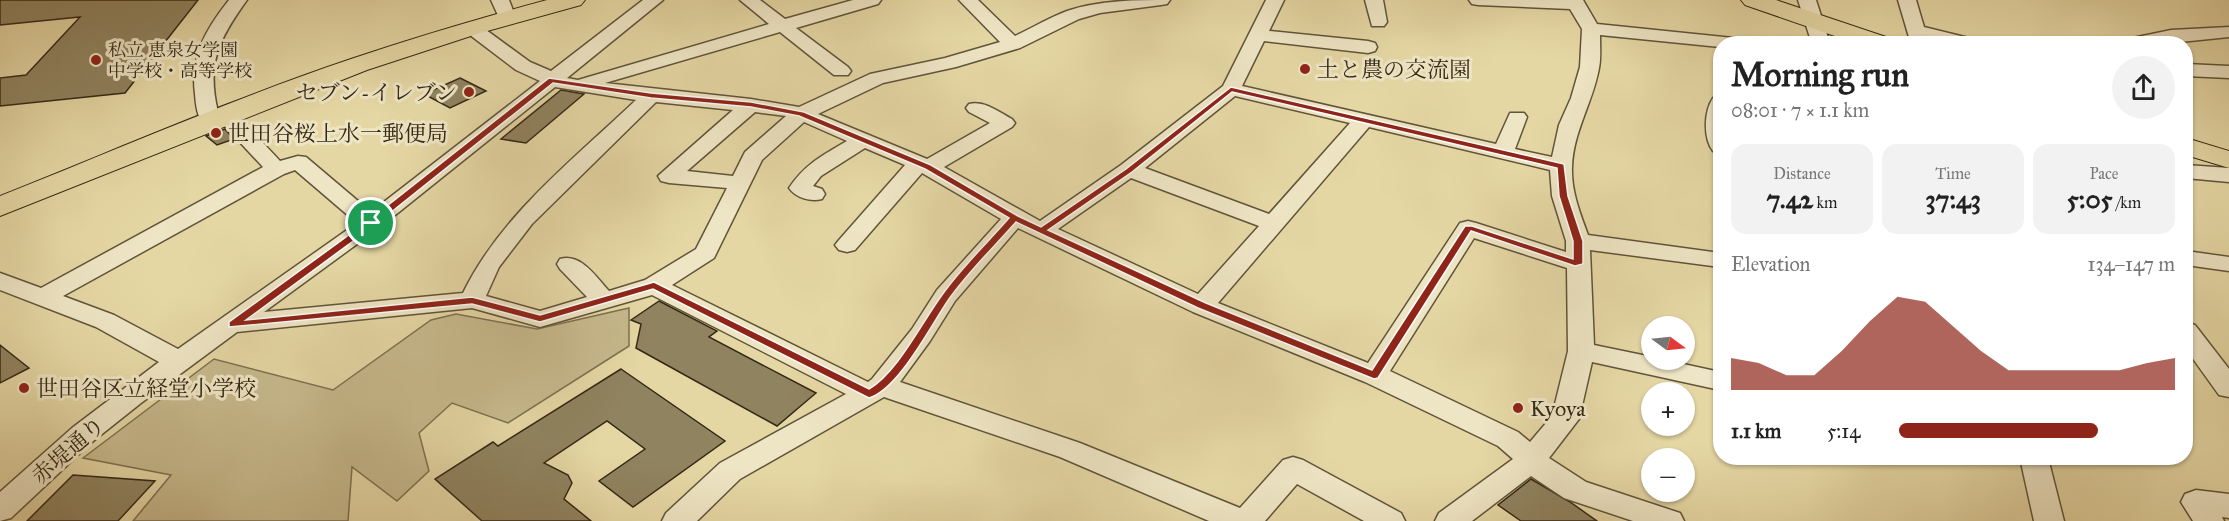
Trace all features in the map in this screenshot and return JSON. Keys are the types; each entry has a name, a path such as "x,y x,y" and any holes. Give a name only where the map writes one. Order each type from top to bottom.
{"main road":[{"path":"0,207 219,118 358,65 472,28 504,9 573,0"},
{"path":"1753,0 1810,10 1866,36"},
{"path":"2193,148 2229,160"}],"street":[{"path":"238,0 225,16 205,52 202,83 219,118 276,170"},
{"name":"赤堤通り","path":"0,510 82,435 371,223 654,0"},
{"path":"749,0 841,71"},
{"path":"577,86 872,0"},
{"path":"968,0 1013,44"},
{"path":"232,324 472,300 540,319 654,285 706,253 753,157 801,114 877,78 913,72 1013,44 1097,4 1161,0"},
{"path":"1042,230 1129,170 1231,89 1275,0"},
{"path":"1374,0 1378,22"},
{"path":"1450,521 1532,461 1565,419 1581,351 1578,252 1563,196 1561,166 1569,125 1581,98 1590,67 1591,29 1575,2 1478,0"},
{"path":"1907,0 1918,36"},
{"path":"1810,10 1818,36"},
{"path":"472,28 524,66 552,80 577,86 651,96 751,105 801,114 924,165 1014,218 1202,306 1374,375 1508,439 1532,461 1575,490 1669,521"},
{"path":"1591,29 1713,41"},
{"path":"1259,35 1368,47"},
{"path":"2193,38 2224,36"},
{"path":"2193,70 2229,72"},
{"path":"1231,89 1561,166"},
{"path":"472,300 488,266 524,219 651,96"},
{"path":"739,183 669,176 751,105"},
{"path":"847,245 924,165 1005,123 976,108"},
{"path":"1503,152 1518,117"},
{"path":"1202,306 1364,120"},
{"path":"814,194 801,188 813,171 863,140"},
{"path":"41,298 276,170 298,162 371,223"},
{"path":"1129,170 1274,224"},
{"path":"2193,172 2229,175"},
{"path":"677,521 730,471 876,390 921,335 946,296 1014,218"},
{"path":"1374,375 1468,228 1578,252 1713,260"},
{"path":"2193,259 2229,264"},
{"path":"569,264 603,299"},
{"path":"0,281 105,321 180,362"},
{"path":"654,285 876,390 1070,450 1239,521"},
{"path":"2193,340 2229,388"},
{"path":"1581,351 1713,379"},
{"path":"2036,465 2049,521"},
{"path":"1247,521 1293,468 1390,521"},
{"path":"2209,521 2196,502 2229,506"}],"shaded area":[{"path":"629,308 629,346 508,423 452,403 419,433 429,471 397,501 352,467 348,521 133,521 171,475 83,458 214,359 333,390 431,320 456,314 537,329"}],"building":[{"name":"私立 恵泉女学園 中学校・高等学校","path":"0,0 198,0 125,93 0,106 0,78 26,75 80,17 0,25"},
{"path":"460,78 486,91 450,108 424,94"},
{"path":"561,90 584,94 526,143 501,139"},
{"path":"225,129 234,139 217,145 206,136"},
{"path":"659,301 717,331 709,337 816,393 777,426 636,348 641,324 631,320"},
{"path":"0,345 29,368 0,383"},
{"path":"621,369 725,441 633,507 599,481 645,449 607,421 544,463 568,475 572,483 564,499 591,521 482,521 435,479 493,442 498,446"},
{"path":"73,475 155,481 118,521 27,521"},
{"path":"1531,479 1597,521 1521,521 1498,505"}],"place":[{"name":"私立 恵泉女学園 中学校・高等学校","path":"96,60"},
{"name":"土と農の交流園","path":"1305,69"},
{"name":"セブン-イレブン","path":"469,92"},
{"name":"世田谷桜上水一郵便局","path":"216,133"},
{"name":"世田谷区立経堂小学校","path":"24,388"},
{"name":"Kyoya","path":"1518,408"}],"route":[{"path":"371,223 232,324 472,300 540,319 654,285 869,394 882,387 921,335 946,296 1014,218 1202,306 1374,375 1468,228 1578,264 1578,241 1563,196 1561,166 1231,89 1129,170 1042,230 1014,218 928,167 801,114 783,109 577,86 552,80 371,223"}]}
